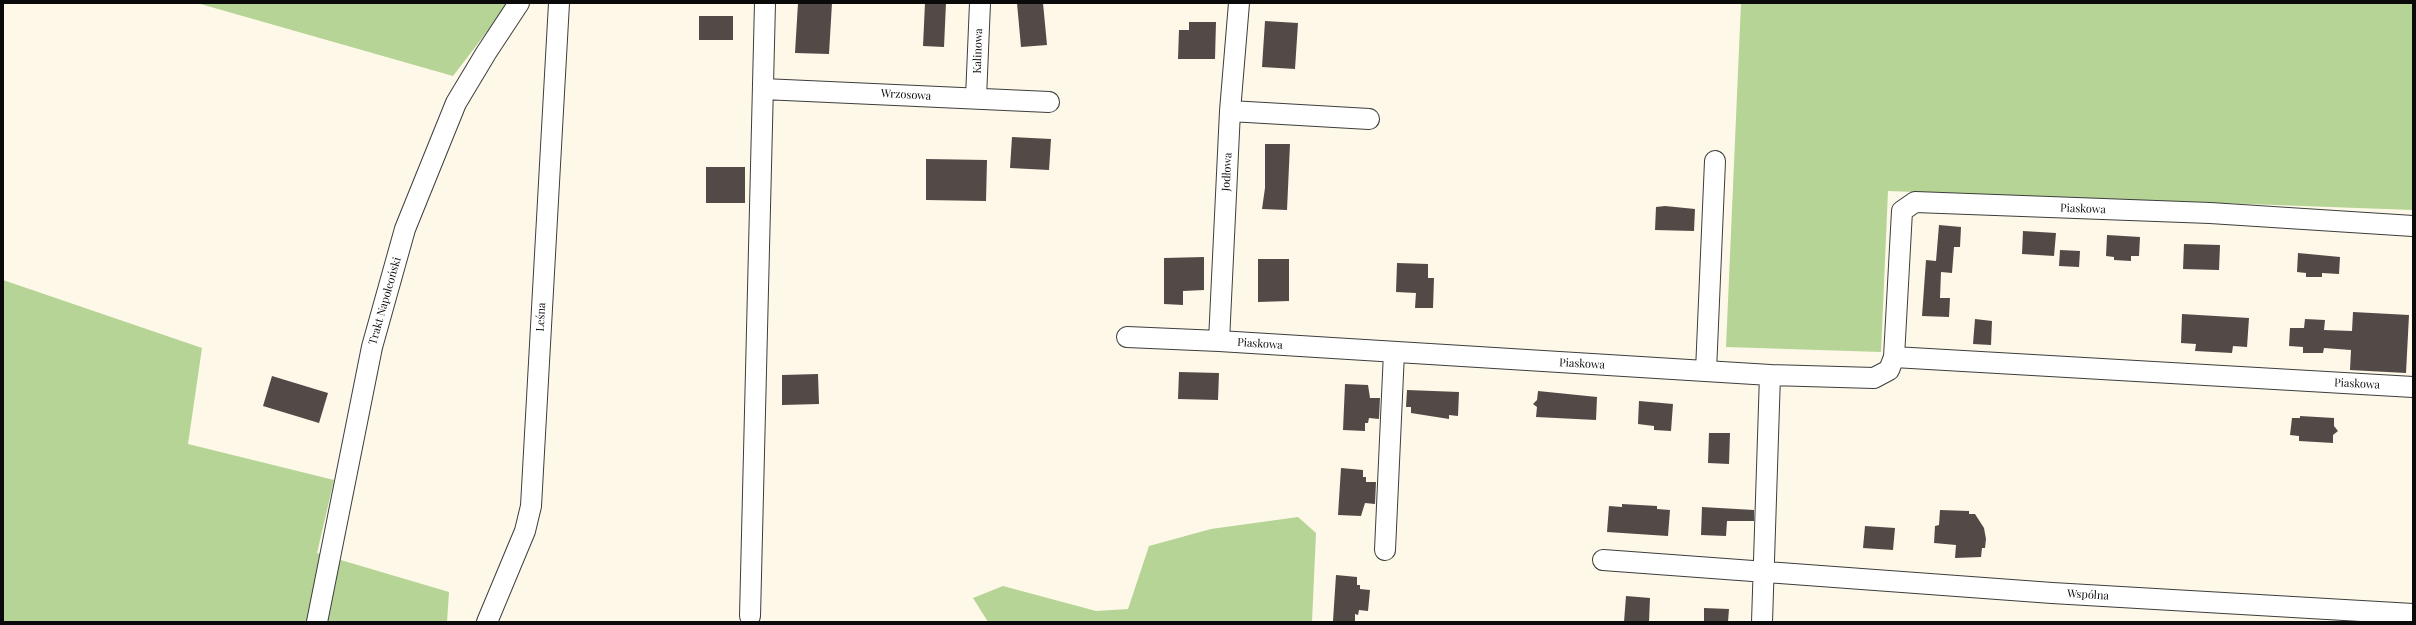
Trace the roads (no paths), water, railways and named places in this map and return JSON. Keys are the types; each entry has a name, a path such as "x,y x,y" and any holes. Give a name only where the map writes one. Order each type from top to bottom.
{"street":[{"name":"Trakt Napoleoński","path":"317,622 372,347 405,229 456,104 486,52 519,3"},
{"name":"Leśna","path":"487,622 525,531 531,506 559,3"},
{"path":"750,616 761,220 762,89 766,3"},
{"name":"Kalinowa","path":"976,98 980,3"},
{"name":"Jodłowa","path":"1219,341 1230,110 1239,3"},
{"name":"Wrzosowa","path":"762,89 1049,102"},
{"path":"1230,110 1369,118"},
{"path":"1706,371 1715,161"},
{"name":"Piaskowa","path":"1127,337 1219,341 1770,375 1874,378 1889,370 1894,357 1902,211 1915,202 2210,214 2413,226"},
{"path":"1385,550 1394,352"},
{"name":"Piaskowa","path":"1894,357 2413,387"},
{"path":"1762,622 1770,375"},
{"name":"Wspólna","path":"1603,560 2052,593 2413,614"}]}
